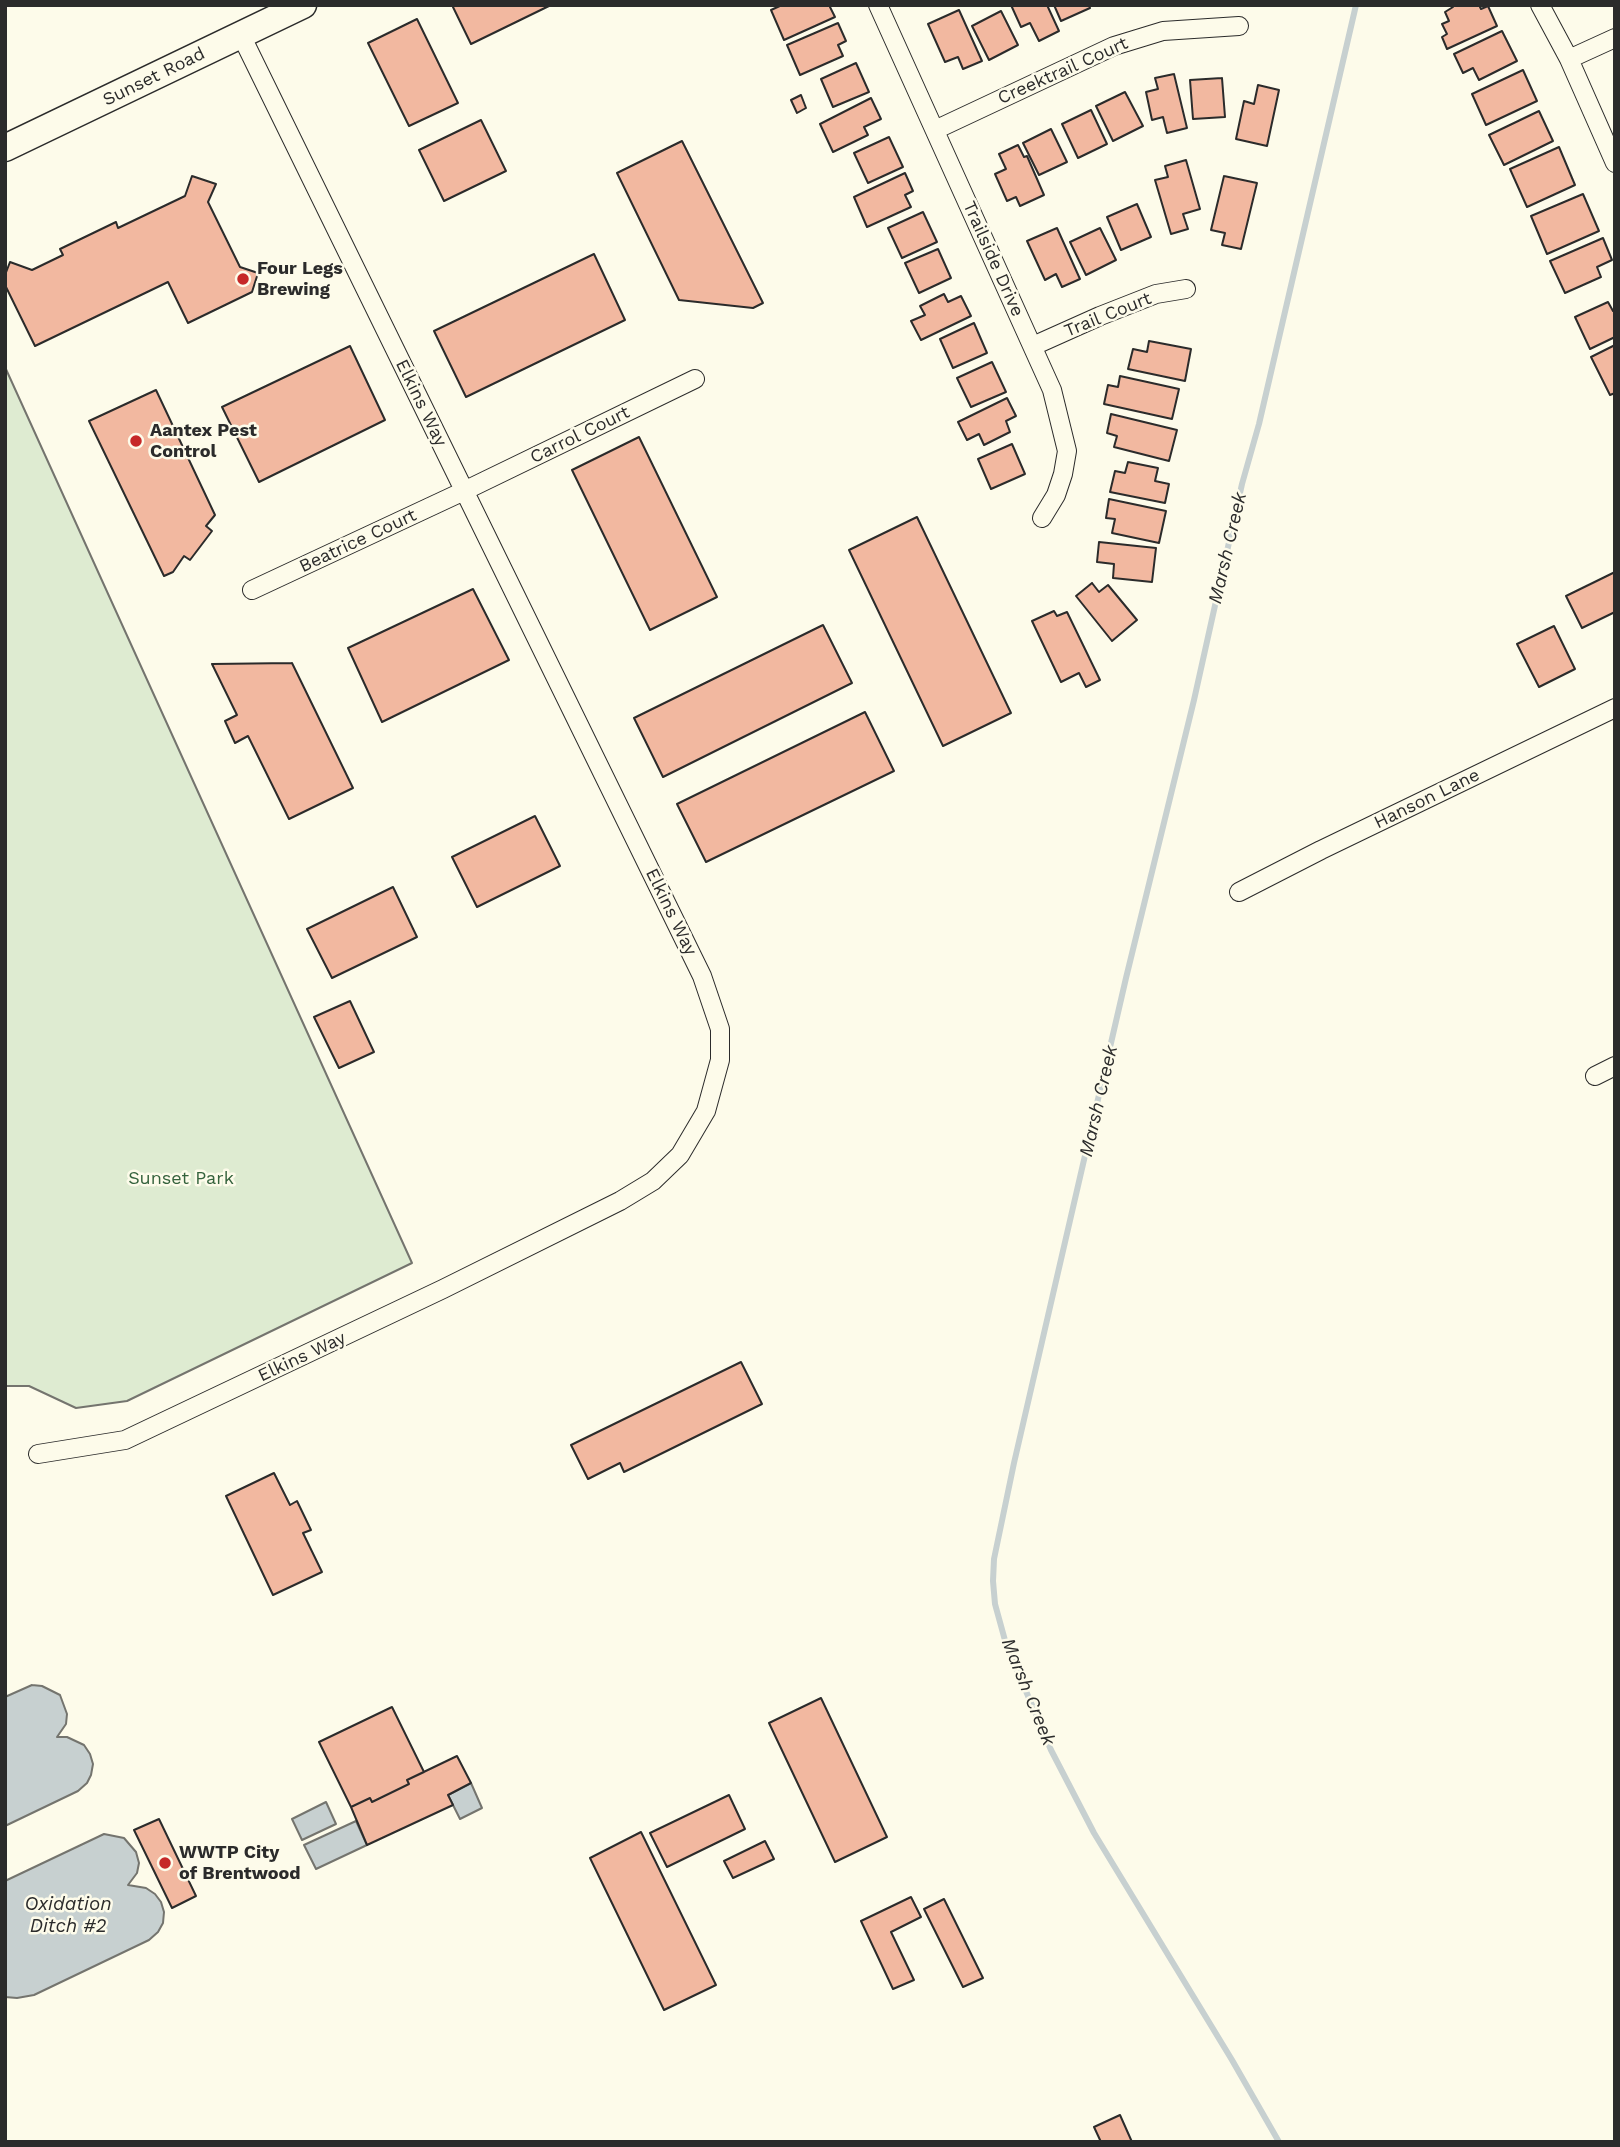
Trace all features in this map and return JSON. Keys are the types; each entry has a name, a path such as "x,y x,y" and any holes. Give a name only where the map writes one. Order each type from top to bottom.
{"street":[{"name":"Sunset Road","path":"5,148 303,5"},
{"name":"Trailside Drive","path":"878,5 1052,390 1067,451 1056,495 1042,518"},
{"path":"1541,5 1569,59 1615,163"},
{"name":"Creektrail Court","path":"934,130 1114,46 1163,31 1239,26"},
{"name":"Elkins Way","path":"38,1454 125,1440 443,1289 620,1201 653,1181 680,1155 706,1111 720,1060 720,1029 702,976 241,35"},
{"path":"1569,59 1615,38"},
{"name":"Trail Court","path":"1032,346 1156,295 1186,289"},
{"name":"Carrol Court","path":"464,491 695,379"},
{"name":"Beatrice Court","path":"252,590 464,491"},
{"name":"Hanson Lane","path":"1240,892 1615,708"},
{"path":"1595,1076 1615,1066"}],"green space":[{"name":"Sunset Park","path":"5,367 412,1263 127,1401 76,1408 29,1386 5,1386"}],"water":[{"path":"32,1685 42,1686 60,1695 67,1714 66,1724 57,1737 67,1737 84,1745 93,1764 91,1775 78,1791 5,1826 5,1697"},
{"path":"471,1783 482,1808 460,1819 448,1795"},
{"path":"326,1802 336,1824 302,1840 292,1819"},
{"path":"356,1821 367,1845 316,1869 304,1845"},
{"name":"Oxidation Ditch #2","path":"104,1834 124,1838 136,1852 139,1863 137,1873 128,1885 146,1888 161,1902 163,1923 158,1932 149,1940 34,1995 5,1997 5,1881"}],"building":[{"path":"452,5 551,5 471,44"},
{"path":"782,5 829,5 835,17 784,40 771,10"},
{"path":"1011,5 1047,5 1059,31 1039,41 1030,23 1021,27"},
{"path":"1054,5 1089,5 1090,8 1061,21"},
{"path":"1452,5 1479,5 1481,9 1488,6 1497,26 1447,49 1442,37 1447,34 1442,24 1449,21 1445,12 1453,7"},
{"path":"959,10 982,61 963,69 958,57 945,62 928,24"},
{"path":"1001,11 1018,45 989,60 972,26"},
{"path":"417,19 458,103 409,126 368,43"},
{"path":"838,23 846,41 838,45 843,56 800,75 787,45"},
{"path":"1502,31 1517,61 1479,80 1473,68 1463,73 1454,54"},
{"path":"856,63 869,92 833,107 821,79"},
{"path":"1523,70 1537,101 1486,125 1472,94"},
{"path":"1174,74 1187,128 1167,133 1163,117 1152,120 1146,92 1158,89 1155,78"},
{"path":"1222,78 1225,117 1193,119 1190,80"},
{"path":"1258,85 1279,90 1267,146 1236,139 1244,101 1254,104"},
{"path":"1125,92 1143,126 1113,141 1096,106"},
{"path":"801,95 806,108 797,113 791,100"},
{"path":"871,98 881,119 864,127 868,135 833,152 820,124"},
{"path":"1091,110 1107,144 1078,158 1062,124"},
{"path":"1539,111 1553,141 1504,165 1489,135"},
{"path":"481,120 506,171 444,201 419,150"},
{"path":"1051,129 1067,162 1039,175 1023,143"},
{"path":"889,137 903,167 868,183 854,153"},
{"path":"682,141 763,303 753,308 679,300 617,173"},
{"path":"1018,145 1024,157 1027,156 1044,195 1020,206 1016,197 1007,201 995,174 1006,169 999,154"},
{"path":"1559,147 1575,185 1527,207 1510,169"},
{"path":"1186,160 1200,209 1183,214 1188,229 1171,234 1155,180 1168,177 1165,166"},
{"path":"905,173 913,191 905,195 911,207 867,227 854,197"},
{"path":"192,176 216,184 208,202 240,267 258,273 252,292 188,323 168,282 35,346 5,285 5,275 10,262 32,270 63,255 60,249 116,222 118,228 185,196"},
{"path":"1224,176 1257,183 1241,249 1222,245 1225,233 1211,230"},
{"path":"1583,194 1599,231 1547,254 1531,216"},
{"path":"1137,204 1151,237 1121,250 1107,217"},
{"path":"923,212 937,242 902,258 888,228"},
{"path":"1057,228 1080,279 1062,287 1056,274 1045,280 1027,241"},
{"path":"1100,228 1116,260 1086,275 1070,242"},
{"path":"1603,238 1612,260 1597,267 1601,277 1565,293 1550,261"},
{"path":"938,249 951,278 919,293 905,263"},
{"path":"594,254 625,320 466,397 434,331"},
{"path":"944,294 948,302 961,296 971,316 921,340 911,321 925,315 920,306"},
{"path":"1608,302 1613,311 1615,310 1615,337 1590,349 1575,317"},
{"path":"974,323 987,353 953,368 940,339"},
{"path":"1149,341 1191,349 1185,381 1128,369 1133,349 1147,352"},
{"path":"1615,345 1615,393 1610,395 1591,357"},
{"path":"350,346 385,420 259,482 222,407"},
{"path":"992,362 1006,392 971,407 957,378"},
{"path":"1120,376 1179,389 1172,419 1104,404 1108,385 1118,387"},
{"path":"156,390 215,515 206,526 212,531 190,560 184,556 173,572 164,576 89,421"},
{"path":"1007,398 1016,416 1006,421 1010,432 984,445 979,434 967,440 958,422"},
{"path":"1111,414 1177,430 1169,461 1114,447 1117,436 1107,433"},
{"path":"639,437 717,597 650,630 572,470"},
{"path":"1012,444 1025,474 991,489 978,459"},
{"path":"1128,462 1158,468 1155,481 1169,484 1165,503 1110,492 1115,471 1125,473"},
{"path":"1109,499 1166,511 1159,543 1112,533 1115,519 1106,518"},
{"path":"917,517 1011,713 943,746 849,550"},
{"path":"1099,542 1156,548 1152,582 1113,578 1114,564 1097,562"},
{"path":"1615,572 1615,612 1582,628 1566,596"},
{"path":"1092,583 1099,592 1108,585 1137,620 1112,641 1076,596"},
{"path":"473,589 509,660 382,722 348,648"},
{"path":"1054,611 1057,616 1067,612 1100,680 1086,687 1079,673 1061,682 1032,621"},
{"path":"823,625 852,683 663,777 634,718"},
{"path":"1554,626 1575,669 1539,687 1517,644"},
{"path":"292,663 353,788 289,819 248,736 235,743 225,721 237,715 212,664"},
{"path":"865,712 894,771 706,862 677,804"},
{"path":"535,816 560,866 477,907 452,857"},
{"path":"393,887 417,937 332,978 307,929"},
{"path":"350,1001 374,1052 339,1068 314,1017"},
{"path":"741,1362 762,1404 624,1472 620,1463 588,1479 571,1445"},
{"path":"274,1473 290,1505 297,1501 311,1530 303,1533 322,1572 273,1595 226,1496"},
{"path":"821,1698 887,1837 835,1862 769,1723"},
{"path":"392,1707 424,1772 407,1780 409,1784 372,1802 370,1798 351,1807 319,1742"},
{"path":"457,1756 471,1783 448,1795 453,1805 367,1845 351,1807 370,1798 372,1802 409,1784 407,1780"},
{"path":"729,1795 745,1829 667,1867 650,1833"},
{"name":"WWTP City of Brentwood","path":"159,1819 196,1896 172,1908 134,1830"},
{"path":"641,1832 716,1985 664,2010 590,1858"},
{"path":"765,1841 774,1859 733,1878 724,1861"},
{"path":"911,1897 921,1917 891,1932 914,1980 893,1989 861,1921"},
{"path":"944,1899 983,1978 963,1987 924,1909"},
{"path":"1120,2115 1132,2142 1101,2142 1094,2127"}],"waterway":[{"name":"Marsh Creek","path":"1279,2142 1094,1833 1051,1750 1006,1644 995,1604 993,1581 994,1559 1014,1463 1356,5"}],"place":[{"name":"Four Legs Brewing","path":"243,279"},
{"name":"Aantex Pest Control","path":"136,441"},
{"name":"WWTP City of Brentwood","path":"165,1863"}]}
